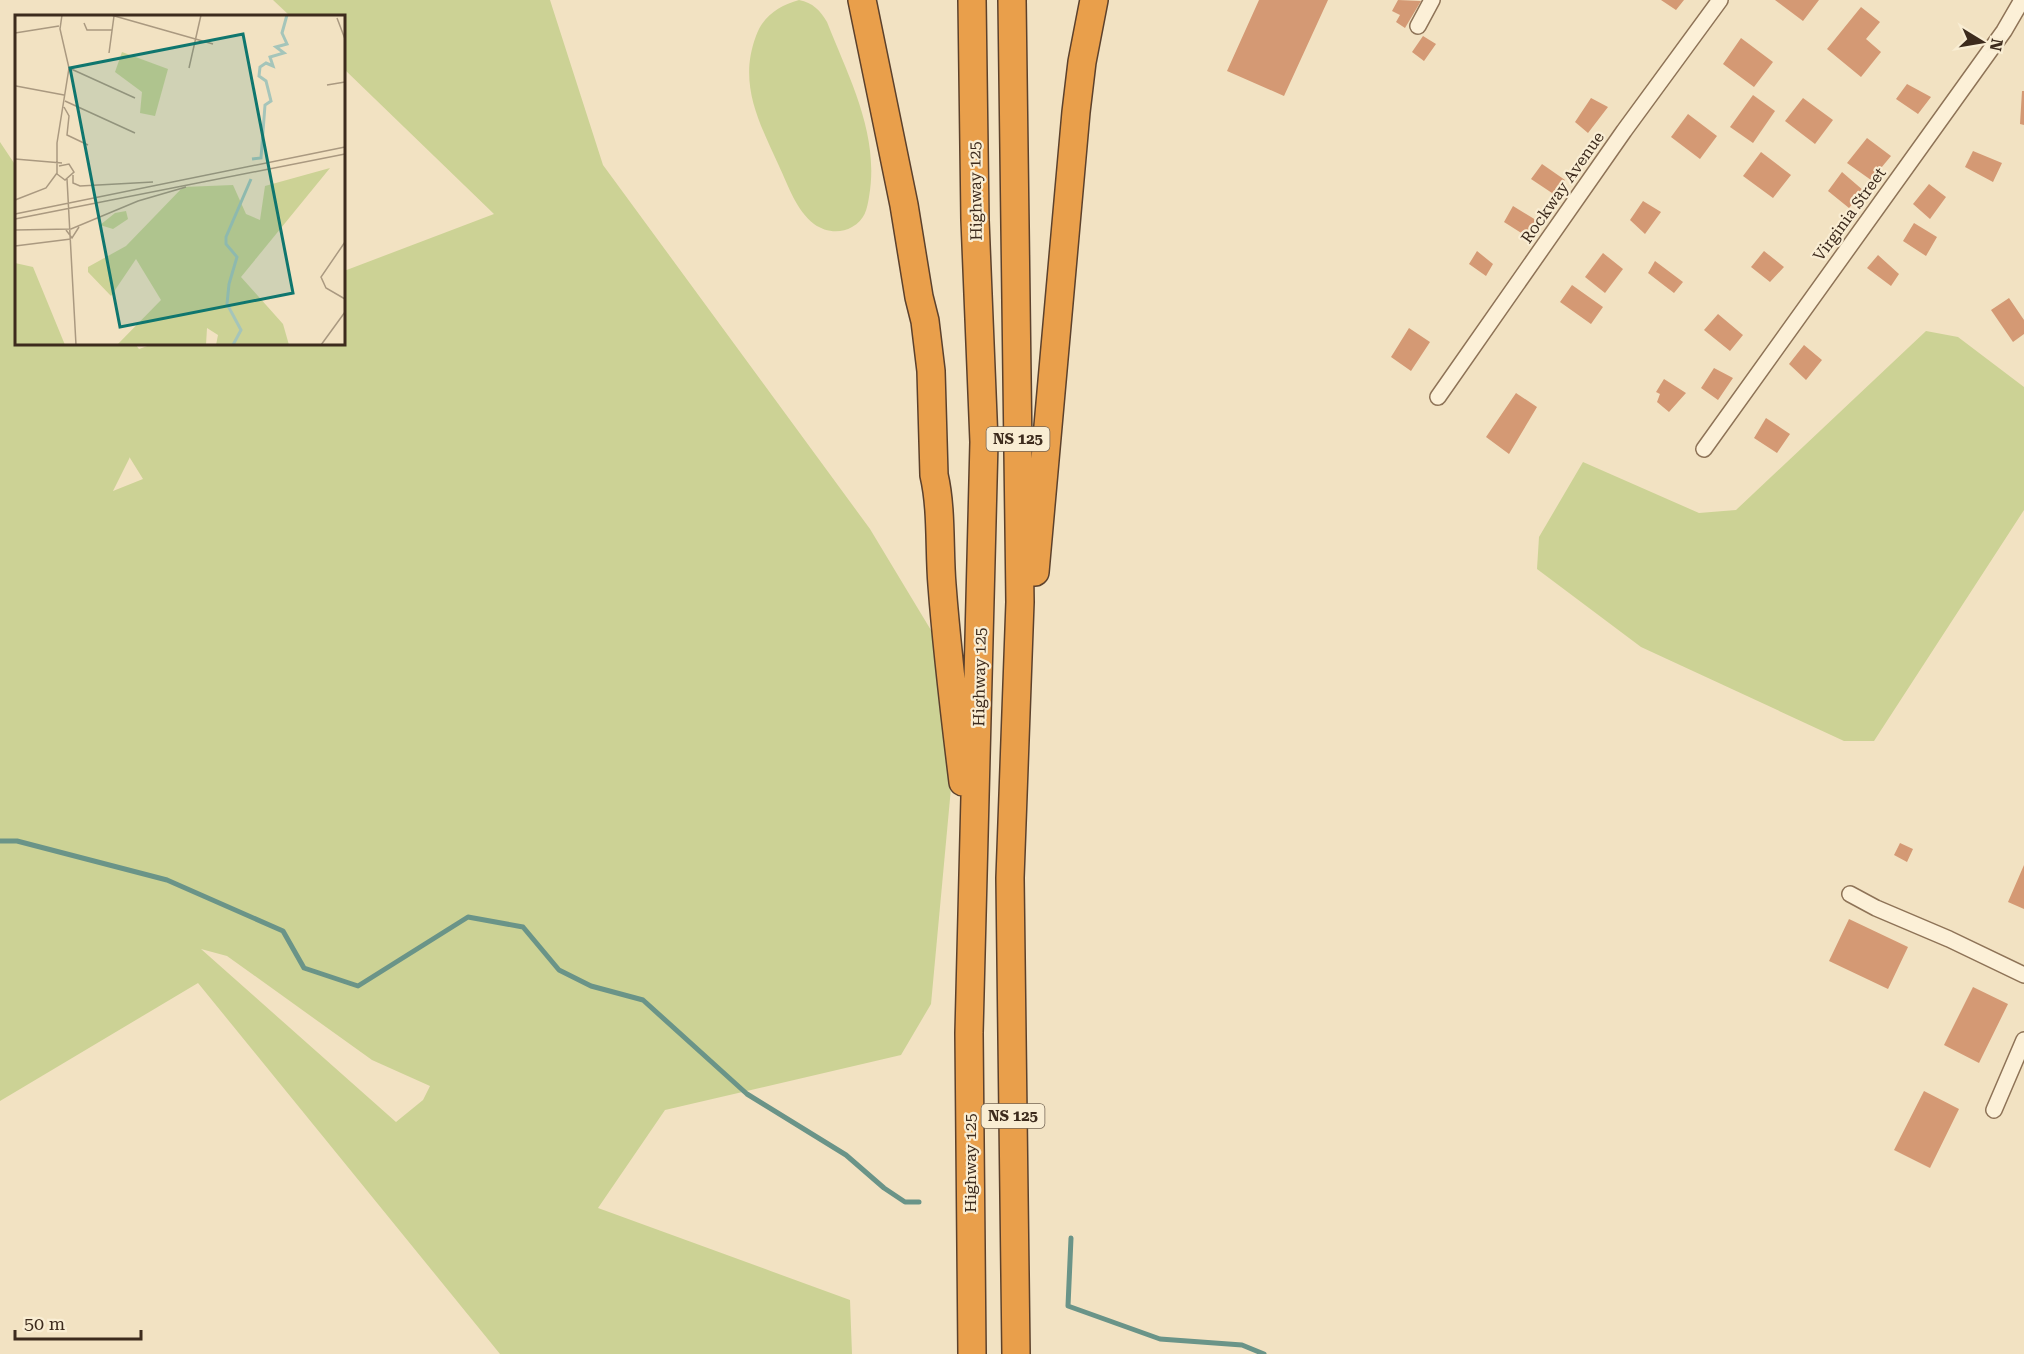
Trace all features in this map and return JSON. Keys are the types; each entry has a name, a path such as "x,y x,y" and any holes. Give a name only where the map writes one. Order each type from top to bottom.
{"highway":[{"path":"862,0 904,205 931,371 934,475 938,491 947,647 974,876"},
{"name":"Highway 125","path":"972,0 975,220 984,442 969,1033 972,1354"},
{"name":"NS 125","path":"1012,0 1020,602 1010,878 1016,1354"},
{"path":"1010,878 1038,527 1074,134 1082,62 1094,0"}],"street":[{"path":"1418,26 1432,0"},
{"name":"Rockway Avenue","path":"1438,398 1617,141 1720,0"},
{"name":"Virginia Street","path":"1704,449 2004,31 2022,0"},
{"path":"1850,894 2024,975"},
{"path":"1994,1110 2024,1040"}],"green space":[{"path":"273,0 550,0 603,165 870,529 961,680 931,1004 901,1055 665,1110 598,1208 850,1300 852,1354 500,1354 198,983 0,1101 0,142 15,164 15,345 136,345 139,349 150,345 345,345 345,271 494,214 345,70 345,15 289,15","holes":["130,457 143,479 113,491","201,949 227,956 372,1060 430,1086 423,1100 396,1122"]},
{"path":"799,0 816,8 827,22 853,86 866,129 871,174 867,206 860,221 843,231 818,227 797,205 764,134 753,103 749,70 751,54 759,29 773,12"},
{"path":"1926,331 1958,337 2024,387 2024,510 1874,741 1844,741 1641,647 1537,569 1539,537 1583,462 1699,513 1736,510"}],"building":[{"path":"1259,0 1328,0 1284,96 1227,71"},
{"path":"1398,0 1421,1 1405,28 1396,22 1400,15 1392,11"},
{"path":"1661,0 1684,0 1676,10"},
{"path":"1775,0 1819,0 1803,21"},
{"path":"1861,7 1880,22 1866,39 1881,52 1861,77 1827,49"},
{"path":"1423,36 1436,44 1424,61 1412,52"},
{"path":"1741,38 1773,62 1754,87 1723,64"},
{"path":"1907,84 1931,97 1918,114 1896,99"},
{"path":"2022,91 2024,91 2024,125 2020,124"},
{"path":"1753,95 1775,111 1753,143 1730,127"},
{"path":"1591,98 1608,107 1588,133 1575,122"},
{"path":"1803,98 1833,120 1815,144 1785,121"},
{"path":"1688,114 1717,136 1700,159 1671,137"},
{"path":"1867,138 1891,156 1871,180 1847,163"},
{"path":"1973,151 2002,163 1993,182 1965,167"},
{"path":"1761,152 1791,175 1773,198 1743,176"},
{"path":"1542,164 1565,180 1555,195 1531,179"},
{"path":"1842,172 1864,191 1849,208 1828,191"},
{"path":"1929,184 1946,197 1930,219 1913,204"},
{"path":"1643,201 1661,212 1645,234 1630,220"},
{"path":"1513,206 1536,220 1526,236 1504,222"},
{"path":"1914,223 1937,237 1926,256 1903,241"},
{"path":"1477,251 1493,264 1486,276 1469,264"},
{"path":"1764,251 1784,267 1770,282 1751,267"},
{"path":"1603,253 1623,269 1605,293 1585,277"},
{"path":"1878,255 1899,274 1891,286 1867,268"},
{"path":"1655,261 1683,282 1674,293 1648,273"},
{"path":"1572,285 1603,307 1591,324 1560,302"},
{"path":"2009,298 2024,320 2024,334 2013,342 1991,310"},
{"path":"1718,314 1743,335 1730,351 1704,330"},
{"path":"1409,328 1430,342 1411,371 1391,357"},
{"path":"1804,345 1822,360 1806,380 1789,364"},
{"path":"1714,368 1733,378 1718,400 1701,388"},
{"path":"1664,379 1686,393 1669,412 1657,402 1660,394 1656,392"},
{"path":"1516,393 1537,407 1509,454 1486,437"},
{"path":"1766,418 1790,434 1777,453 1754,438"},
{"path":"1900,843 1913,849 1907,862 1894,855"},
{"path":"2024,865 2024,909 2008,902"},
{"path":"1849,919 1908,947 1888,989 1829,961"},
{"path":"1973,987 2008,1004 1979,1063 1944,1045"},
{"path":"1924,1091 1959,1109 1930,1168 1894,1150"}],"waterway":[{"path":"0,841 17,841 167,880 283,931 304,968 358,986 468,917 523,927 559,970 591,986 643,1000 747,1094 846,1155 884,1188 905,1202 919,1202"},
{"path":"1071,1238 1068,1306 1160,1339 1242,1345 1264,1354"}]}
